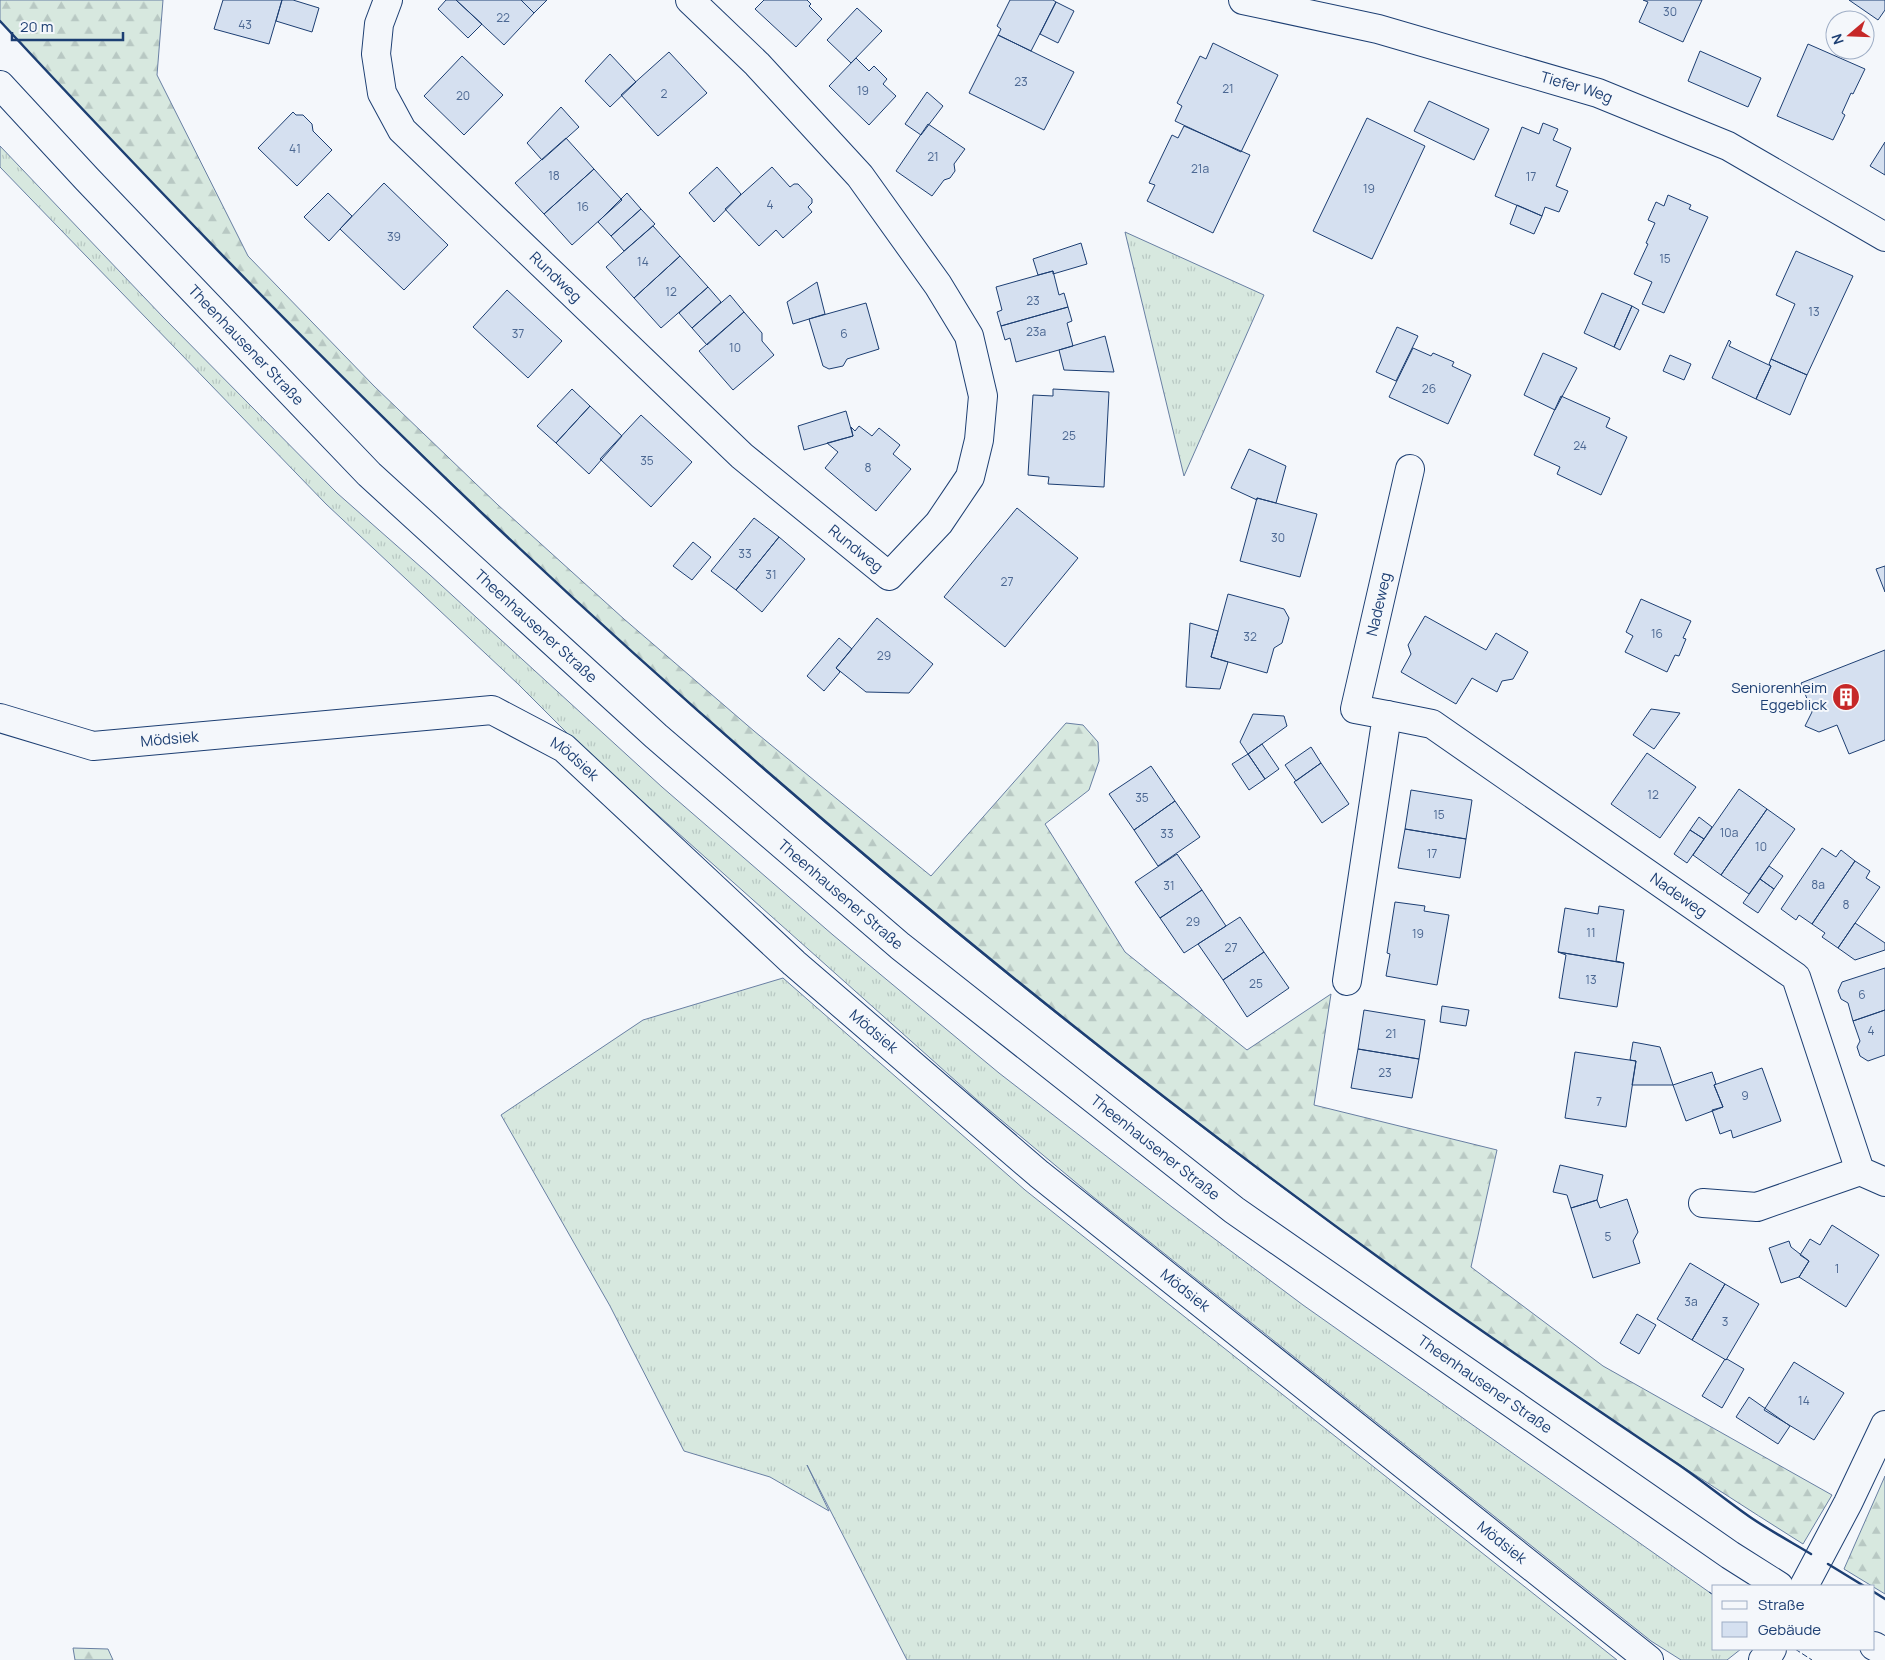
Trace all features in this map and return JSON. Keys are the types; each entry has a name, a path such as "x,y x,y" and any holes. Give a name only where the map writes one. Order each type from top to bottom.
{"street":[{"name":"Rundweg","path":"388,0 379,24 376,54 382,93 402,130 742,456 889,576 940,523 970,477 979,440 983,396 969,336 938,285 860,176 757,64 690,0"},
{"name":"Tiefer Weg","path":"1243,0 1281,5 1378,29 1598,93 1728,146 1885,237"},
{"name":"Theenhausener Straße","path":"0,85 369,474 656,736 900,946 1234,1210 1730,1555 1778,1585"},
{"name":"Nadeweg","path":"1410,468 1355,709 1432,724 1796,977 1860,1171"},
{"name":"Mödsiek","path":"0,718 93,746 492,710 564,748 794,963 1039,1174 1649,1660"},
{"path":"1347,981 1386,715"},
{"path":"1703,1202 1757,1207 1860,1171 1885,1182"},
{"path":"1805,1585 1848,1503 1885,1425"},
{"path":"1763,1660 1771,1650"}],"green space":[{"path":"0,0 163,0 157,75 248,256 374,386 498,505 624,619 754,731 931,876 1066,723 1083,725 1098,742 1099,761 1089,790 1045,824 1125,952 1247,1050 1331,994 1314,1105 1497,1150 1471,1267 1603,1366 1832,1495 1803,1544 1627,1430 1454,1311 1284,1189 1117,1062 953,930 793,795 636,656 483,513 298,332 177,209 0,21"},
{"path":"0,146 163,317 337,493 430,575 662,787 833,935 999,1073 1172,1207 1303,1305 1709,1592 1712,1594 1712,1650 1740,1650 1727,1660 1681,1660 1651,1641 1092,1196 976,1099 575,741 518,684 326,504 0,167"},
{"path":"1125,232 1264,295 1184,476"},
{"path":"783,978 1025,1190 1617,1660 907,1660 807,1465 829,1511 770,1477 684,1451 610,1306 501,1115 643,1020"},
{"path":"1885,1476 1885,1594 1875,1588 1875,1585 1870,1585 1844,1569"},
{"path":"73,1648 108,1649 113,1660 75,1660"}],"building":[{"path":"223,0 282,0 269,44 214,29"},
{"path":"282,0 293,0 319,8 312,32 276,21"},
{"path":"446,0 456,0 482,24 468,38 438,9"},
{"path":"456,0 521,0 534,13 504,45"},
{"path":"521,0 547,0 534,13"},
{"path":"764,0 807,0 811,4 809,6 822,19 796,47 755,9"},
{"path":"1010,0 1053,0 1056,2 1031,51 998,35 1001,29 997,26"},
{"path":"1643,0 1702,0 1683,42 1639,22 1648,2"},
{"path":"1849,0 1885,0 1885,10 1878,20 1875,18 1875,10 1864,10"},
{"path":"1056,2 1074,11 1058,43 1040,34"},
{"path":"857,8 882,31 851,63 827,40"},
{"path":"998,35 1074,72 1044,130 969,93"},
{"path":"1213,43 1278,75 1241,152 1175,121 1182,106 1177,103 1200,56 1206,59"},
{"path":"1808,44 1825,51 1825,60 1844,60 1865,69 1853,94 1851,93 1842,113 1845,115 1833,140 1777,116"},
{"path":"1700,51 1761,78 1748,107 1688,81"},
{"path":"669,52 707,93 658,136 621,95"},
{"path":"610,54 636,82 610,107 585,81"},
{"path":"462,56 503,95 464,135 424,96"},
{"path":"856,58 869,71 874,66 887,79 883,84 896,96 869,125 829,86"},
{"path":"927,92 943,106 921,135 905,124"},
{"path":"1429,101 1489,129 1474,160 1414,131"},
{"path":"561,107 579,127 542,160 527,143"},
{"path":"293,112 296,115 303,115 312,124 313,131 332,150 297,186 258,148"},
{"path":"1367,118 1425,146 1372,259 1313,231"},
{"path":"1543,123 1558,129 1553,140 1571,148 1556,186 1568,191 1559,212 1545,207 1542,216 1495,196 1522,127 1539,134"},
{"path":"928,124 965,149 954,164 955,171 950,178 944,180 932,196 896,171"},
{"path":"1184,126 1250,155 1213,233 1147,201 1155,185 1149,183 1172,135 1178,138"},
{"path":"566,138 594,169 544,214 515,183"},
{"path":"1885,142 1885,175 1870,166"},
{"path":"717,167 741,194 714,222 689,193"},
{"path":"772,167 790,187 798,184 812,199 812,203 808,207 812,212 783,238 776,230 759,246 725,209"},
{"path":"594,169 622,200 572,245 544,214"},
{"path":"384,183 448,245 404,290 340,229"},
{"path":"328,193 352,216 329,241 304,217"},
{"path":"627,193 641,209 611,236 598,222"},
{"path":"1668,195 1691,205 1689,209 1708,217 1664,313 1642,304 1652,282 1634,274 1648,244 1646,243 1655,223 1648,220 1656,202 1664,206"},
{"path":"1517,205 1542,216 1534,234 1510,224"},
{"path":"641,209 655,224 624,251 611,236"},
{"path":"653,226 680,256 634,298 606,267"},
{"path":"1081,243 1087,264 1053,274 1053,271 1038,275 1033,259"},
{"path":"1796,251 1853,276 1807,375 1771,359 1795,304 1776,295"},
{"path":"680,256 708,287 661,328 634,298"},
{"path":"1053,271 1059,295 1064,293 1068,307 1001,326 997,312 1002,310 996,287"},
{"path":"817,282 825,314 793,324 787,302"},
{"path":"708,287 721,302 692,328 679,313"},
{"path":"507,290 562,341 528,378 473,327"},
{"path":"1602,293 1632,306 1614,347 1584,333"},
{"path":"730,295 744,312 707,345 692,328"},
{"path":"866,303 879,349 847,359 843,366 829,369 823,366 809,319"},
{"path":"1632,306 1639,310 1620,350 1614,347"},
{"path":"1068,307 1072,321 1067,323 1073,346 1016,362 1010,338 1005,340 1001,326"},
{"path":"744,312 762,333 762,341 774,355 733,390 699,351"},
{"path":"1397,327 1418,336 1396,381 1376,372"},
{"path":"1105,336 1114,372 1064,370 1059,350"},
{"path":"1729,340 1731,342 1729,346 1771,366 1756,399 1712,378"},
{"path":"1413,348 1431,356 1433,353 1454,362 1452,366 1471,375 1448,424 1389,397"},
{"path":"1543,353 1577,368 1555,410 1524,395"},
{"path":"1670,355 1691,364 1684,380 1663,371"},
{"path":"1771,359 1807,375 1790,415 1756,399 1771,366 1769,364"},
{"path":"572,389 590,406 556,443 537,426"},
{"path":"1053,389 1109,392 1104,487 1048,484 1049,477 1028,475 1033,395 1053,396"},
{"path":"1561,396 1610,418 1606,427 1627,437 1601,495 1557,474 1560,467 1534,455"},
{"path":"590,406 622,436 589,474 556,443"},
{"path":"846,411 853,436 804,450 798,426"},
{"path":"641,415 692,462 651,507 600,459"},
{"path":"859,426 872,436 879,428 900,445 893,454 911,469 876,511 825,468 838,452 827,443 853,436 851,427 855,431"},
{"path":"1249,449 1286,466 1276,503 1257,498 1257,500 1231,488"},
{"path":"1257,498 1317,514 1300,577 1240,561"},
{"path":"1017,508 1078,558 1005,647 944,597"},
{"path":"754,518 779,537 736,590 711,571"},
{"path":"779,537 805,559 762,612 736,590"},
{"path":"693,542 711,557 692,580 673,566"},
{"path":"1885,566 1885,592 1876,569"},
{"path":"1228,594 1284,609 1289,618 1282,643 1274,648 1267,673 1211,657"},
{"path":"1641,599 1691,621 1683,638 1686,639 1679,656 1675,655 1667,672 1625,652 1633,636 1626,632"},
{"path":"1425,616 1486,650 1496,633 1528,652 1513,679 1502,681 1497,692 1472,678 1456,704 1401,672 1411,654 1408,645"},
{"path":"877,618 933,664 909,693 866,692 836,668"},
{"path":"1190,623 1218,631 1211,657 1228,662 1220,689 1186,687"},
{"path":"839,638 852,649 836,668 840,672 824,691 807,676"},
{"name":"Seniorenheim Eggeblick","path":"1885,650 1885,740 1849,754 1837,725 1819,732 1805,726 1812,712 1801,683"},
{"path":"1651,709 1680,713 1654,749 1633,735"},
{"path":"1253,714 1284,716 1287,726 1248,754 1240,742"},
{"path":"1262,744 1279,769 1265,779 1248,754"},
{"path":"1311,747 1321,763 1296,781 1285,765"},
{"path":"1647,753 1696,787 1660,838 1611,804"},
{"path":"1248,754 1265,779 1249,790 1232,764"},
{"path":"1321,763 1349,804 1322,823 1294,782"},
{"path":"1151,766 1175,801 1134,830 1109,794"},
{"path":"1739,789 1767,809 1721,875 1693,855"},
{"path":"1411,790 1472,800 1466,839 1405,829"},
{"path":"1175,801 1200,837 1158,866 1134,830"},
{"path":"1767,809 1795,829 1749,894 1721,875"},
{"path":"1699,817 1712,827 1704,839 1690,830"},
{"path":"1405,829 1466,839 1460,878 1398,868"},
{"path":"1690,830 1704,839 1687,863 1674,854"},
{"path":"1822,848 1836,857 1841,850 1855,861 1812,924 1799,915 1796,920 1781,909"},
{"path":"1177,854 1202,890 1160,918 1135,882"},
{"path":"1855,861 1870,871 1866,878 1880,887 1838,948 1822,937 1825,933 1812,924"},
{"path":"1769,866 1783,876 1774,889 1760,879"},
{"path":"1760,879 1774,889 1758,913 1743,903"},
{"path":"1202,890 1226,926 1184,953 1160,918"},
{"path":"1395,902 1425,906 1424,911 1449,915 1437,985 1386,976 1390,954 1387,953"},
{"path":"1599,906 1624,910 1616,961 1624,963 1558,952 1565,908 1598,914"},
{"path":"1240,917 1264,952 1223,980 1198,944"},
{"path":"1855,923 1885,943 1885,950 1855,960 1838,948"},
{"path":"1264,952 1289,988 1247,1017 1223,980"},
{"path":"1558,952 1624,963 1617,1007 1559,998 1566,955"},
{"path":"1885,968 1885,1010 1853,1021 1848,1003 1841,999 1838,991 1842,982"},
{"path":"1442,1006 1469,1010 1466,1026 1440,1022"},
{"path":"1364,1010 1425,1020 1419,1059 1358,1049"},
{"path":"1885,1010 1885,1055 1868,1061 1860,1056 1857,1047 1860,1041 1853,1021"},
{"path":"1633,1042 1660,1047 1673,1085 1632,1085 1636,1061 1630,1060"},
{"path":"1358,1049 1419,1059 1412,1098 1351,1088"},
{"path":"1575,1052 1636,1061 1626,1127 1565,1118"},
{"path":"1762,1068 1781,1121 1733,1138 1731,1130 1720,1134 1712,1110 1723,1107 1714,1085"},
{"path":"1712,1072 1716,1084 1714,1085 1723,1107 1686,1121 1673,1085"},
{"path":"1560,1165 1603,1175 1597,1200 1571,1208 1567,1195 1553,1192"},
{"path":"1627,1199 1638,1232 1633,1241 1640,1263 1593,1278 1571,1208 1597,1200 1600,1208"},
{"path":"1832,1225 1879,1255 1846,1307 1799,1277 1809,1261 1800,1255 1810,1239 1820,1245"},
{"path":"1789,1241 1791,1247 1809,1261 1799,1277 1781,1283 1769,1248"},
{"path":"1690,1263 1725,1284 1692,1340 1657,1319"},
{"path":"1725,1284 1759,1304 1726,1360 1692,1340"},
{"path":"1637,1314 1656,1325 1639,1354 1620,1343"},
{"path":"1725,1359 1744,1369 1722,1408 1702,1396"},
{"path":"1794,1362 1844,1393 1814,1440 1764,1410"},
{"path":"1749,1397 1790,1426 1778,1444 1736,1417"}],"fence":[{"path":"1797,1650 1812,1660"}],"wall":[{"path":"0,21 239,272 423,456 598,621 829,825 1066,1020 1311,1208 1435,1298 1682,1467 1750,1517 1811,1554"},
{"path":"1828,1564 1862,1585"},
{"path":"1875,1593 1885,1599"}],"place":[{"name":"Seniorenheim Eggeblick","path":"1846,697"}]}
